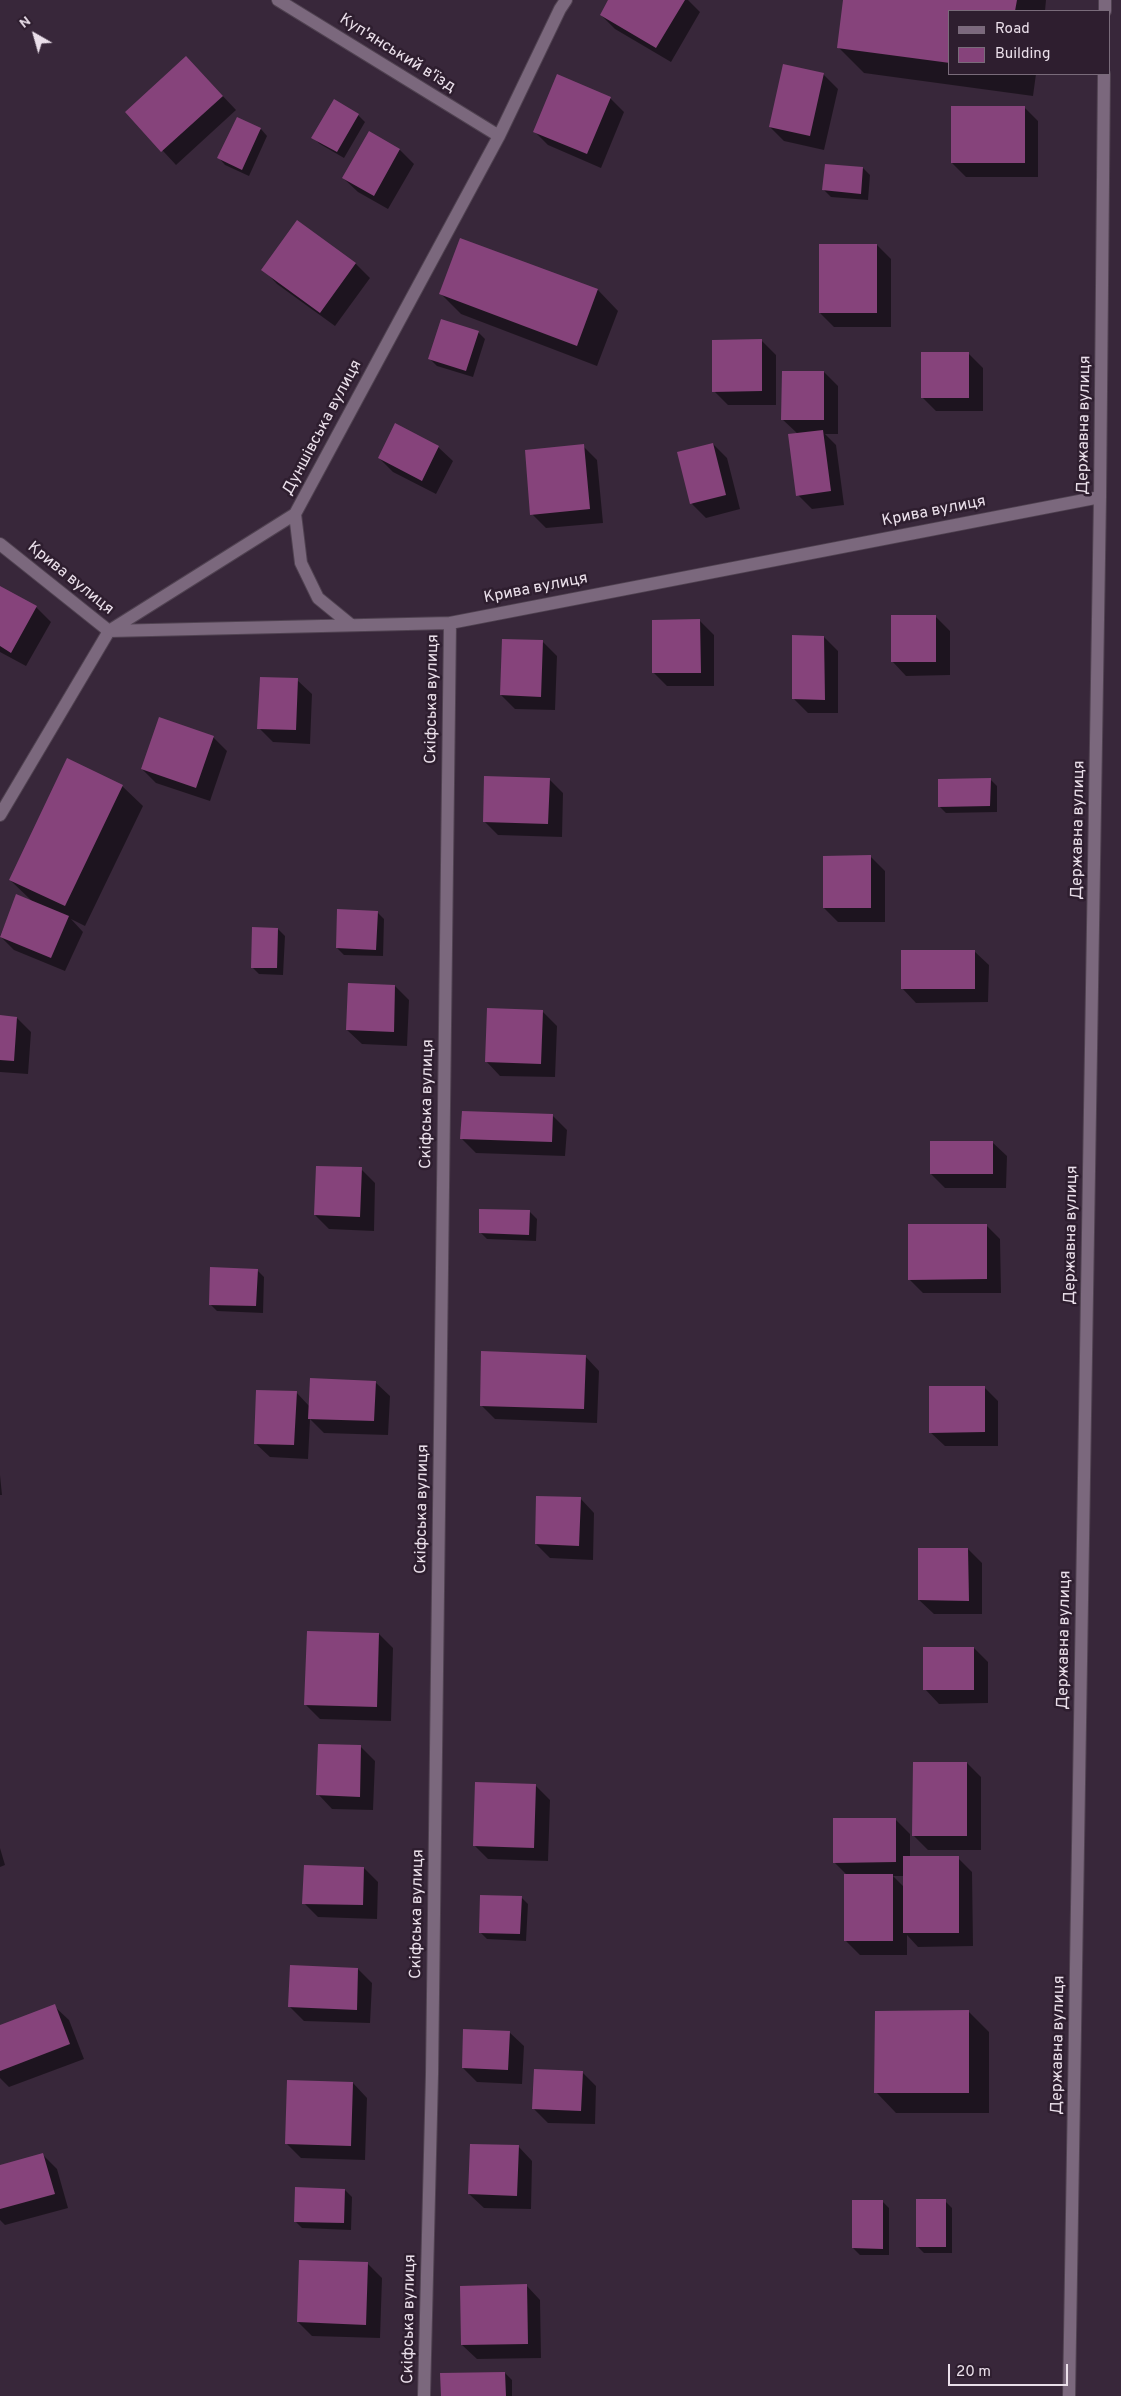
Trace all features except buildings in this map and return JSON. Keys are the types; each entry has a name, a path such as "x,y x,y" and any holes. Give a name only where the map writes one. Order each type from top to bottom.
{"street":[{"name":"Куп'янський в'їзд","path":"278,0 500,136"},
{"name":"Дуншівська вулиця","path":"0,815 109,631 295,514 500,136 560,8 566,0"},
{"name":"Державна вулиця","path":"1069,2396 1100,497 1104,75"},
{"name":"Крива вулиця","path":"0,544 109,631 450,623 1100,497"},
{"path":"295,514 301,563 318,598 351,625"},
{"name":"Скіфська вулиця","path":"424,2396 432,2074 450,623"}]}
